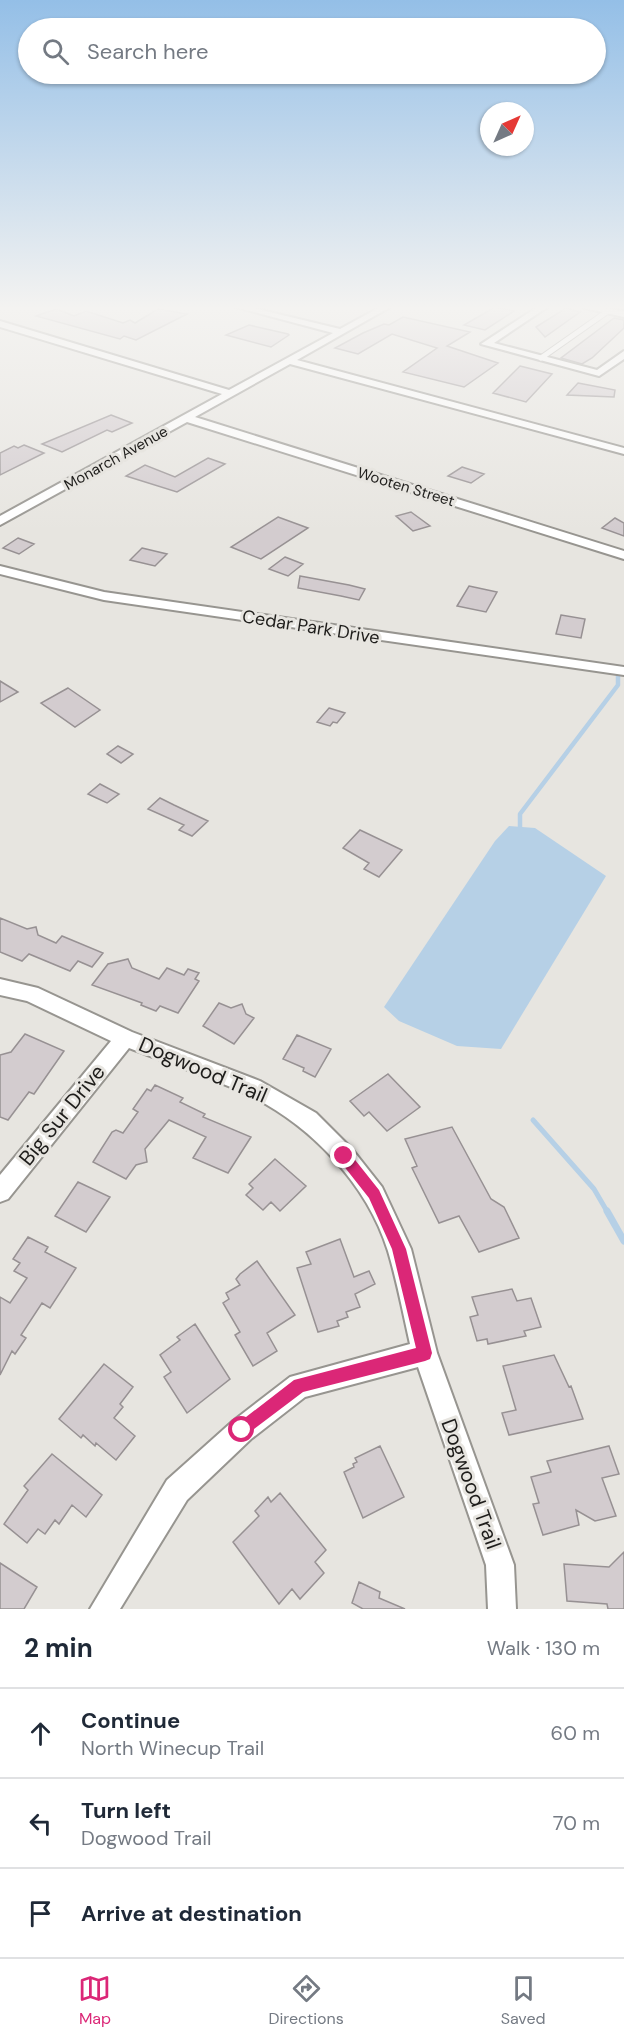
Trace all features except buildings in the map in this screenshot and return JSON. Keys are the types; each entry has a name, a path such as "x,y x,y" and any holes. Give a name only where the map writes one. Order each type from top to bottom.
{"street":[{"path":"189,381 229,393"},
{"name":"Monarch Avenue","path":"0,521 189,418 251,381"},
{"path":"364,381 624,451"},
{"name":"Wooten Street","path":"189,418 624,555"},
{"name":"Cedar Park Drive","path":"0,570 104,596 624,671"},
{"name":"Dogwood Trail","path":"0,987 31,994 125,1038 253,1087 308,1120 344,1156 374,1194 399,1249 425,1353 500,1565 502,1609"},
{"name":"Big Sur Drive","path":"0,1192 125,1038"},
{"path":"104,1609 177,1490 242,1430 299,1386 425,1353"}],"water":[{"path":"509,826 535,828 606,876 501,1049 457,1046 399,1021 384,1007 495,841"}],"waterway":[{"path":"520,832 520,814 618,685 618,676"},
{"path":"533,1120 594,1189 608,1213"},
{"path":"607,1211 624,1241"}],"route":[{"path":"242,1430 299,1386 425,1353 399,1249 374,1194 344,1156"}]}
